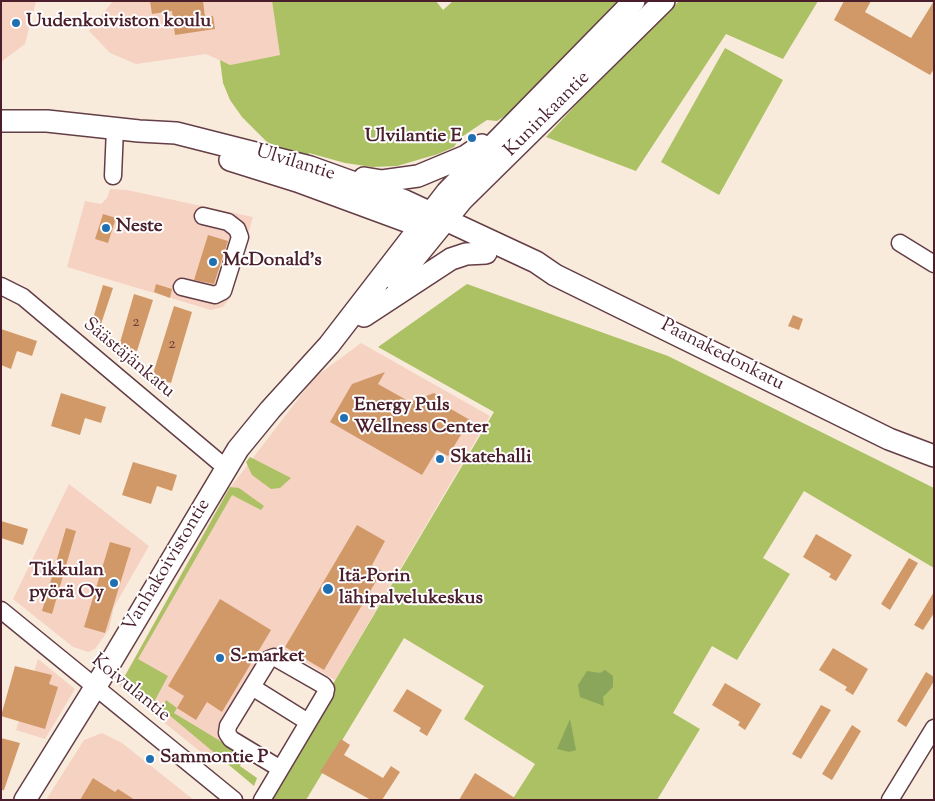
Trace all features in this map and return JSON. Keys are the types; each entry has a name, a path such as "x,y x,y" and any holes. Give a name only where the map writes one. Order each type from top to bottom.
{"main road":[{"name":"Kuninkaantie","path":"433,222 448,192 634,1"},
{"name":"Kuninkaantie","path":"433,222 462,200 664,1"},
{"path":"310,167 382,181 418,176 466,156 484,143 556,79"},
{"name":"Ulvilantie","path":"1,121 47,121 176,133 310,167 433,222"},
{"name":"Ulvilantie","path":"140,131 172,144 433,222"},
{"name":"Paanakedonkatu","path":"433,222 486,253 530,271 555,276"},
{"name":"Paanakedonkatu","path":"433,222 536,262 555,276 644,317 889,439 934,456"},
{"name":"Vanhakoivistontie","path":"329,346 364,316 409,267 433,222"},
{"name":"Vanhakoivistontie","path":"25,800 226,468 270,410 329,346 384,276 433,222"},
{"path":"364,316 451,259 466,254 486,253"},
{"name":"Paanakedonkatu","path":"889,439 913,456 934,467"}],"street":[{"path":"113,176 115,128"},
{"path":"188,288 215,295 223,291 240,237 237,229 228,222 203,216"},
{"path":"900,243 934,264"},
{"name":"Säästäjänkatu","path":"1,286 23,297 226,468"},
{"name":"Koivulantie","path":"1,610 234,800"},
{"path":"262,800 279,768 325,694 326,688 274,657 269,659 228,726 227,733 232,739 279,768"},
{"path":"252,687 308,722"},
{"path":"890,800 934,728"}],"shaded area":[{"name":"Uudenkoiviston koulu","path":"1,1 36,1 25,44 1,62"},
{"path":"113,1 272,1 280,55 230,65 206,54 136,64 110,53 89,31"},
{"path":"110,189 127,190 253,217 230,298 223,307 211,310 67,267 85,201 101,204 107,198"},
{"path":"361,343 490,416 335,680 283,649 213,762 119,686 226,493 315,377"},
{"path":"69,484 149,546 114,607 109,629 95,649 88,652 73,647 13,599"},
{"path":"38,659 75,689 45,739 16,730"},
{"path":"102,733 122,743 194,800 46,800 84,740"}],"green space":[{"path":"272,1 436,1 443,10 453,1 623,1 514,110 497,121 487,120 460,138 454,147 438,154 397,166 372,167 345,163 309,153 307,158 282,151 266,141 242,117 230,100 223,83 220,60 230,65 280,55"},
{"path":"679,1 818,1 783,59 726,34 636,171 546,137 582,98"},
{"path":"725,48 783,80 719,195 661,162"},
{"path":"467,284 668,356 934,488 934,568 804,491 763,558 790,574 737,660 712,646 673,713 700,729 657,800 512,800 535,764 464,719 484,686 404,638 306,800 270,800 266,797 494,412 378,347"},
{"path":"250,457 291,478 280,488 271,489 252,475 246,462"},
{"path":"230,487 239,488 264,506 261,510 232,495 138,659 168,676 154,702 125,676"},
{"path":"605,670 613,676 613,687 603,697 604,706 580,697 578,685 587,671 600,673"},
{"path":"166,700 177,708 174,713 245,756 240,766 257,778 254,786 162,709"},
{"path":"570,719 576,750 569,752 557,749"}],"building":[{"path":"150,1 203,1 205,17 213,16 215,29 175,35 172,11 152,14"},
{"path":"844,1 871,1 865,12 911,38 934,1 934,69 930,75 834,20"},
{"name":"Neste","path":"103,214 116,218 108,243 95,239"},
{"name":"McDonald's","path":"208,235 228,241 214,284 194,280"},
{"path":"156,284 172,289 170,298 154,292"},
{"path":"103,285 113,288 101,324 92,322"},
{"path":"134,294 153,300 137,351 119,346"},
{"path":"174,306 192,312 171,383 152,377"},
{"path":"793,315 803,319 799,330 788,326"},
{"path":"1,329 37,341 32,356 17,351 11,369 1,365"},
{"path":"385,372 378,384 410,402 434,393 440,397 437,401 470,420 448,456 437,450 422,475 330,422 352,384"},
{"path":"61,393 106,407 101,423 85,418 80,435 51,426"},
{"path":"133,462 177,475 172,491 157,486 151,504 122,495"},
{"path":"1,521 28,529 23,545 1,538"},
{"path":"357,525 385,541 372,565 382,571 324,670 285,647"},
{"path":"66,528 76,531 52,614 42,611"},
{"path":"816,534 852,555 836,581 829,577 831,574 803,557"},
{"path":"110,542 131,548 105,633 84,627"},
{"path":"909,558 918,563 890,610 881,604"},
{"path":"934,592 934,613 923,630 914,625"},
{"name":"S-market","path":"220,599 271,630 222,712 207,702 196,720 177,708 184,696 168,686"},
{"path":"833,648 868,669 853,695 845,690 847,687 819,670"},
{"path":"15,666 52,675 49,684 58,687 45,729 1,716"},
{"path":"926,672 934,677 934,681 906,727 897,721"},
{"path":"725,683 761,704 745,730 738,725 740,722 712,705"},
{"path":"407,689 442,710 427,736 419,731 421,728 393,711"},
{"path":"821,705 831,710 801,759 792,754"},
{"path":"852,725 861,731 832,780 822,774"},
{"path":"1,738 20,743 4,790 1,790"},
{"path":"341,739 350,745 344,755 383,778 391,766 400,772 382,800 371,800 320,772"},
{"path":"475,773 518,800 459,800"},
{"path":"93,778 115,792 118,789 135,800 80,800"}],"place":[{"name":"Uudenkoiviston koulu","path":"16,23"},
{"name":"Ulvilantie E","path":"472,138"},
{"name":"Neste","path":"106,228"},
{"name":"McDonald's","path":"213,262"},
{"name":"Energy Puls Wellness Center","path":"344,418"},
{"name":"Skatehalli","path":"440,459"},
{"name":"Tikkulan pyörä Oy","path":"114,583"},
{"name":"Itä-Porin lähipalvelukeskus","path":"328,589"},
{"name":"S-market","path":"220,658"},
{"name":"Sammontie P","path":"150,759"}]}
